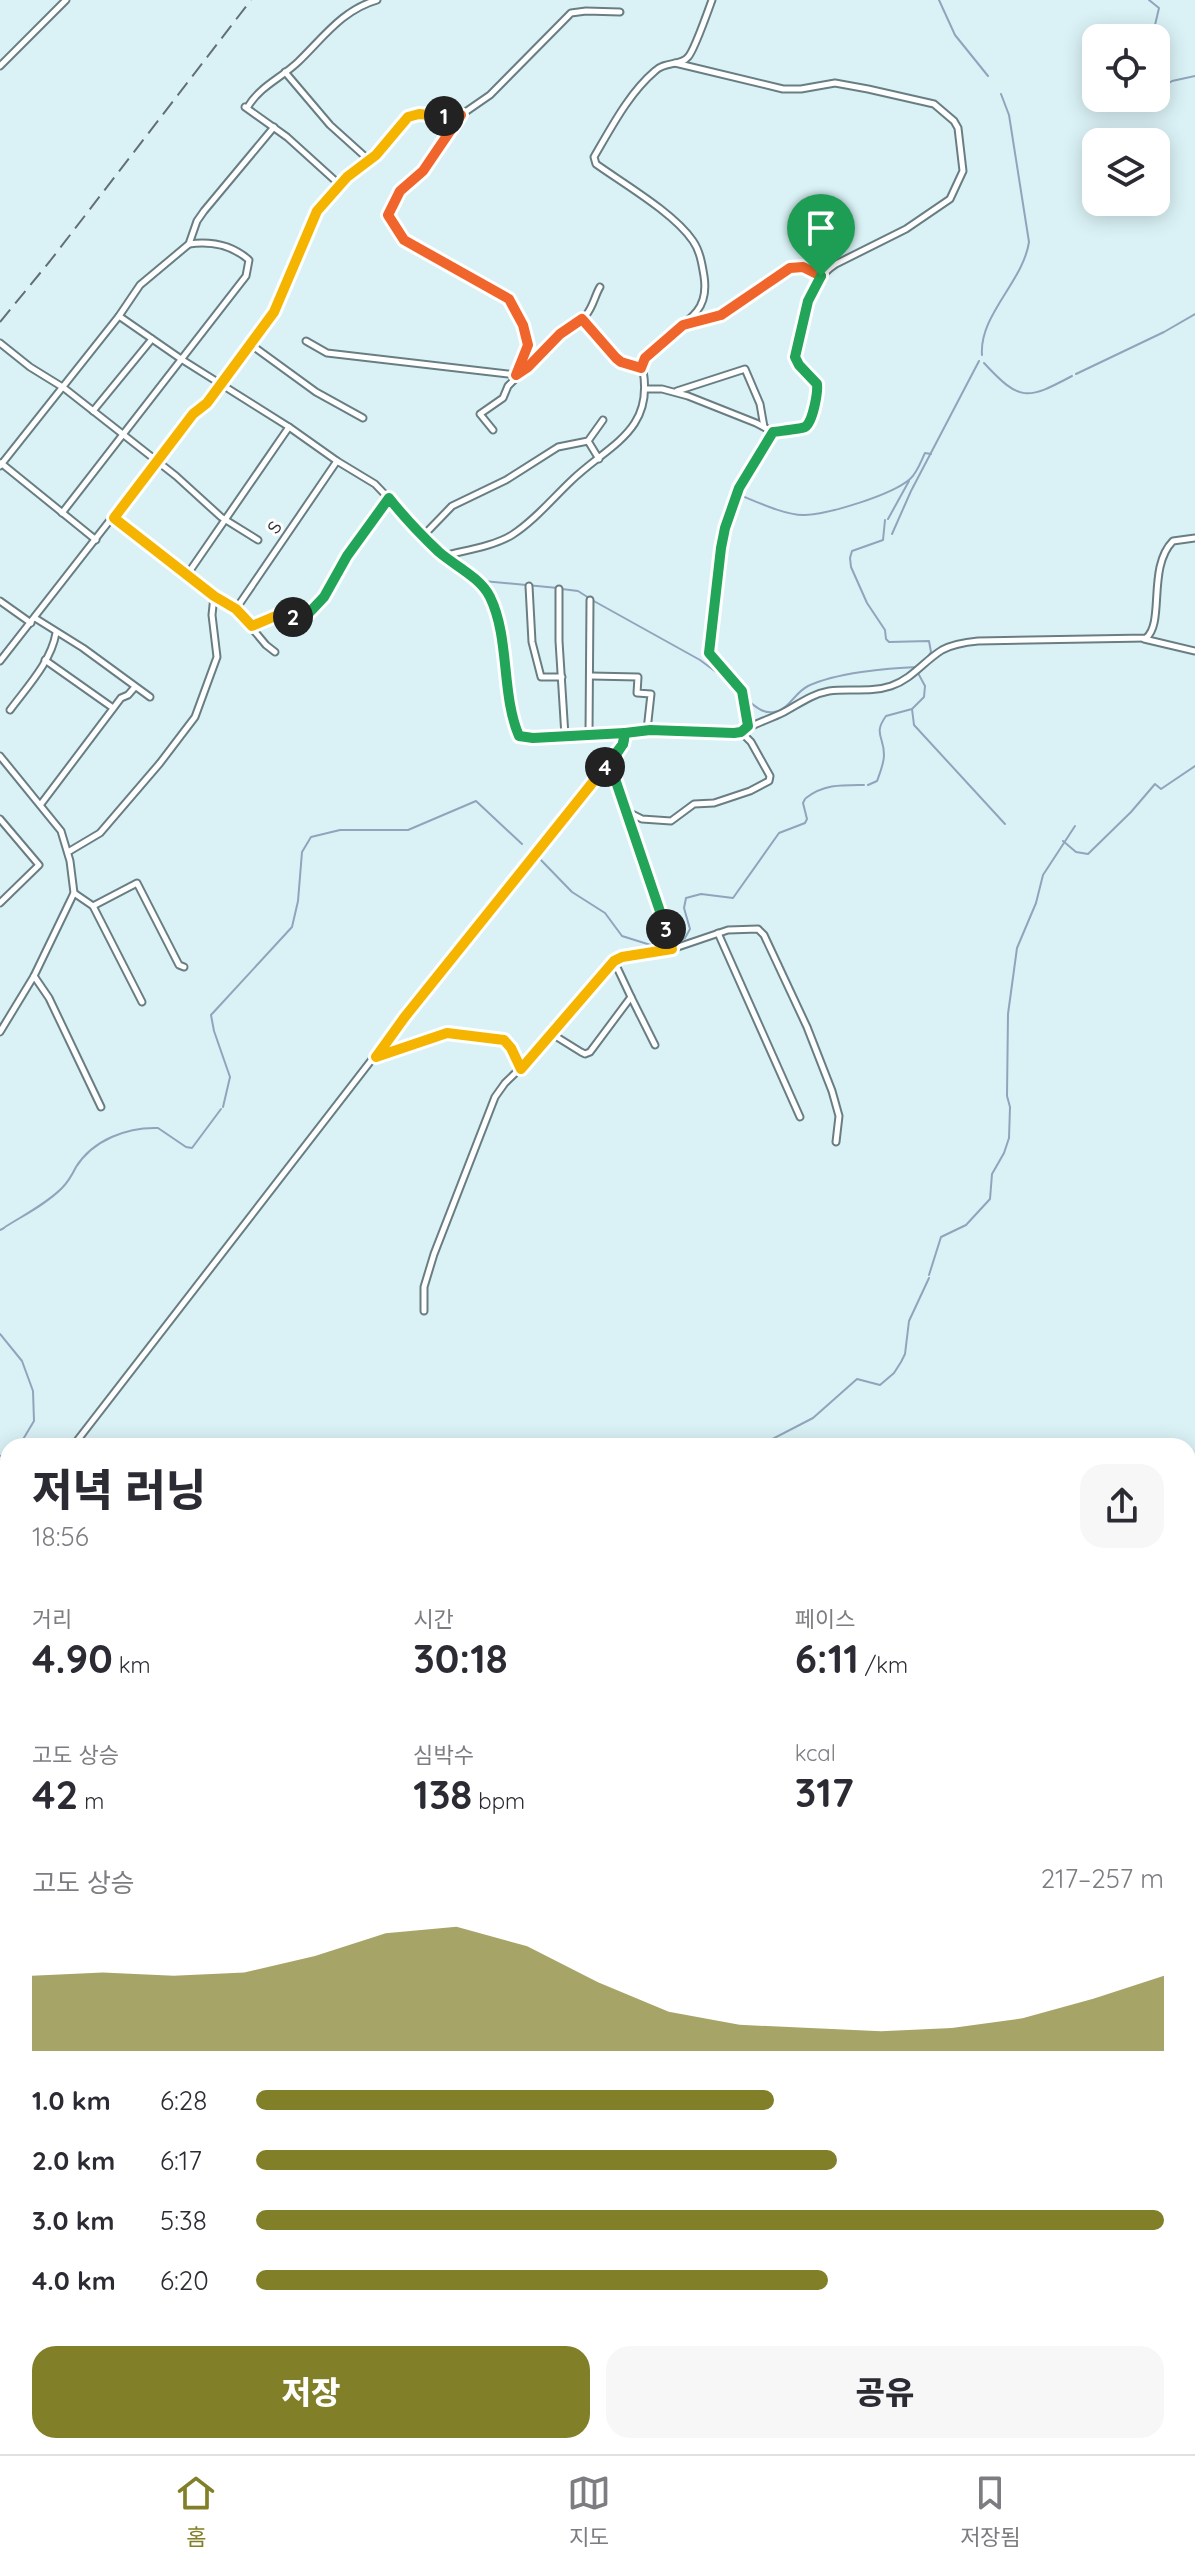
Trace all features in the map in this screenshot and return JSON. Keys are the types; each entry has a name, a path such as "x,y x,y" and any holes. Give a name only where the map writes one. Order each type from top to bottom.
{"street":[{"path":"0,66 66,0"},
{"path":"340,185 274,127 246,107 261,89 285,72 341,19 377,0"},
{"path":"442,554 457,553 512,535 571,480 621,440 637,421 643,407 645,389 641,368 645,358 701,305 705,290 695,244 670,217 594,160 626,106 647,78 661,66 684,61 690,55 712,0"},
{"path":"493,430 480,414 503,398 516,375 528,345 523,325 509,299 404,240 388,215 400,191 423,171 461,115 490,95 571,13 620,12"},
{"path":"645,389 676,392 773,432 806,426 815,403 817,384 795,357 808,301 821,276 836,264 906,229 950,199 963,171 956,124 934,104 835,83 801,89 768,87 675,63"},
{"path":"285,72 330,125 370,161"},
{"path":"0,661 193,414 207,403 250,344 279,302 317,211 340,185 370,161 401,123 413,114 461,115"},
{"path":"96,540 1,464 64,388 140,285 189,244 204,211 274,127"},
{"path":"62,513 246,276 249,260 233,249 189,244"},
{"path":"683,325 721,315 790,268 803,267 821,276"},
{"path":"306,341 327,353 516,375 560,334 582,319 594,303 600,287"},
{"path":"119,316 375,484 423,536 483,587 491,601 518,733 528,738 647,730 741,732 823,692 865,691 898,684 940,651 966,643 1143,639 1195,651"},
{"path":"582,319 616,358 641,368"},
{"path":"93,411 152,339"},
{"path":"0,343 64,388 227,520 258,540"},
{"path":"250,344 316,392 363,418"},
{"path":"676,392 745,369 760,404 764,427"},
{"path":"423,536 452,506 506,480 558,447 588,441 603,420"},
{"path":"187,575 289,427"},
{"path":"748,726 744,695 711,657 709,644 725,528 739,488 773,432"},
{"path":"588,441 599,459"},
{"name":"s","path":"236,609 337,461"},
{"path":"252,626 278,615 301,618 311,612 389,498"},
{"path":"114,518 214,596 236,609 275,652"},
{"path":"1143,639 1151,634 1153,628 1157,575 1164,553 1173,541 1195,538"},
{"path":"529,586 532,642 541,677 562,677"},
{"path":"559,589 565,736"},
{"path":"68,852 100,833 195,717 217,657 212,615 214,596"},
{"path":"589,734 590,600"},
{"path":"0,601 83,648 150,697"},
{"path":"10,710 45,660 56,633"},
{"path":"45,660 113,708"},
{"path":"591,676 638,677 637,693 651,694 647,730"},
{"path":"41,804 113,708 135,687"},
{"path":"628,812 642,819 671,821 694,804 714,803 769,781 770,776 756,749 741,732"},
{"path":"79,1438 404,1018 623,744 625,733"},
{"path":"0,756 56,823 68,852 74,893 34,976 0,1032"},
{"path":"610,760 672,949"},
{"path":"0,819 39,865 0,903"},
{"path":"93,906 137,883 179,965 184,967"},
{"path":"74,893 93,906 142,1002"},
{"path":"424,1311 426,1277 500,1089 614,961 622,957 672,949 718,933 754,928 764,935 807,1027 832,1091 839,1113 836,1142"},
{"path":"718,933 800,1117"},
{"path":"614,961 655,1045"},
{"path":"34,976 49,998 101,1107"},
{"path":"552,1034 585,1054 590,1052 631,997"},
{"path":"376,1057 453,1032 504,1040 521,1069"}],"waterway":[{"path":"939,0 955,35 988,76"},
{"path":"1149,0 1159,8 1155,24"},
{"path":"1170,82 1195,76"},
{"path":"982,355 987,326 1019,271 1029,242 1009,115 1001,94"},
{"path":"1076,374 1195,314"},
{"path":"892,534 979,361"},
{"path":"984,363 1007,385 1025,393 1044,390 1072,376"},
{"path":"740,495 790,513 805,515 829,511 860,503 901,485 915,474 925,453 931,454"},
{"path":"888,519 909,481"},
{"path":"885,520 883,540 852,551 851,567 867,603 885,630 886,639 889,642 929,641 931,652 926,659"},
{"path":"455,561 483,581 558,588"},
{"path":"562,589 578,591 589,598"},
{"path":"592,600 700,660 741,695"},
{"path":"747,700 763,711 774,712 784,708 803,689 819,681 862,672 918,667"},
{"path":"868,785 877,781 883,765 882,722 886,716 912,709 924,697 925,686 918,673"},
{"path":"912,709 914,725 1005,824"},
{"path":"1063,841 1076,852 1088,854 1155,784 1161,789 1195,766"},
{"path":"806,798 826,788 864,785"},
{"path":"674,944 685,938 690,929 684,908 686,898 701,894 733,898 779,833 805,823 805,799"},
{"path":"223,1107 230,1077 211,1015 292,927 298,901 302,852 311,837 340,830 408,830 476,801 522,844"},
{"path":"929,1275 941,1237 966,1225 990,1199 992,1174 1009,1138 1008,1014 1017,948 1036,903 1043,875 1075,826"},
{"path":"538,857 572,892 605,913 622,936 657,947 668,946"},
{"path":"5,1227 56,1194 83,1158 101,1143 134,1130 158,1128 192,1148 221,1109"},
{"path":"0,1230 4,1228"},
{"path":"774,1438 813,1418 857,1379 880,1385 894,1373 905,1354 909,1321 929,1278"},
{"path":"0,1334 22,1361 33,1391 34,1421 24,1438"}],"railway":[{"path":"0,322 251,0"}],"route":[{"path":"821,276 798,266 785,270 721,315 683,325 645,358 641,368 616,358 582,319 548,344 528,367 516,375 528,345 523,325 509,299 404,240 389,218 388,212 400,191 423,171 461,115 413,114 401,123 370,161 347,177 317,211 274,312 207,403 193,414 114,518 214,596 236,609 252,626 278,615 301,618 311,612 389,498 442,554 489,595 519,736 625,733 623,744 610,764 672,949 614,961 521,1069 504,1040 453,1032 376,1057 620,748 625,733 650,730 734,733 748,726 742,691 709,653 721,548 739,488 773,432 804,428 809,422 818,388 795,357 808,301 821,276"}]}
